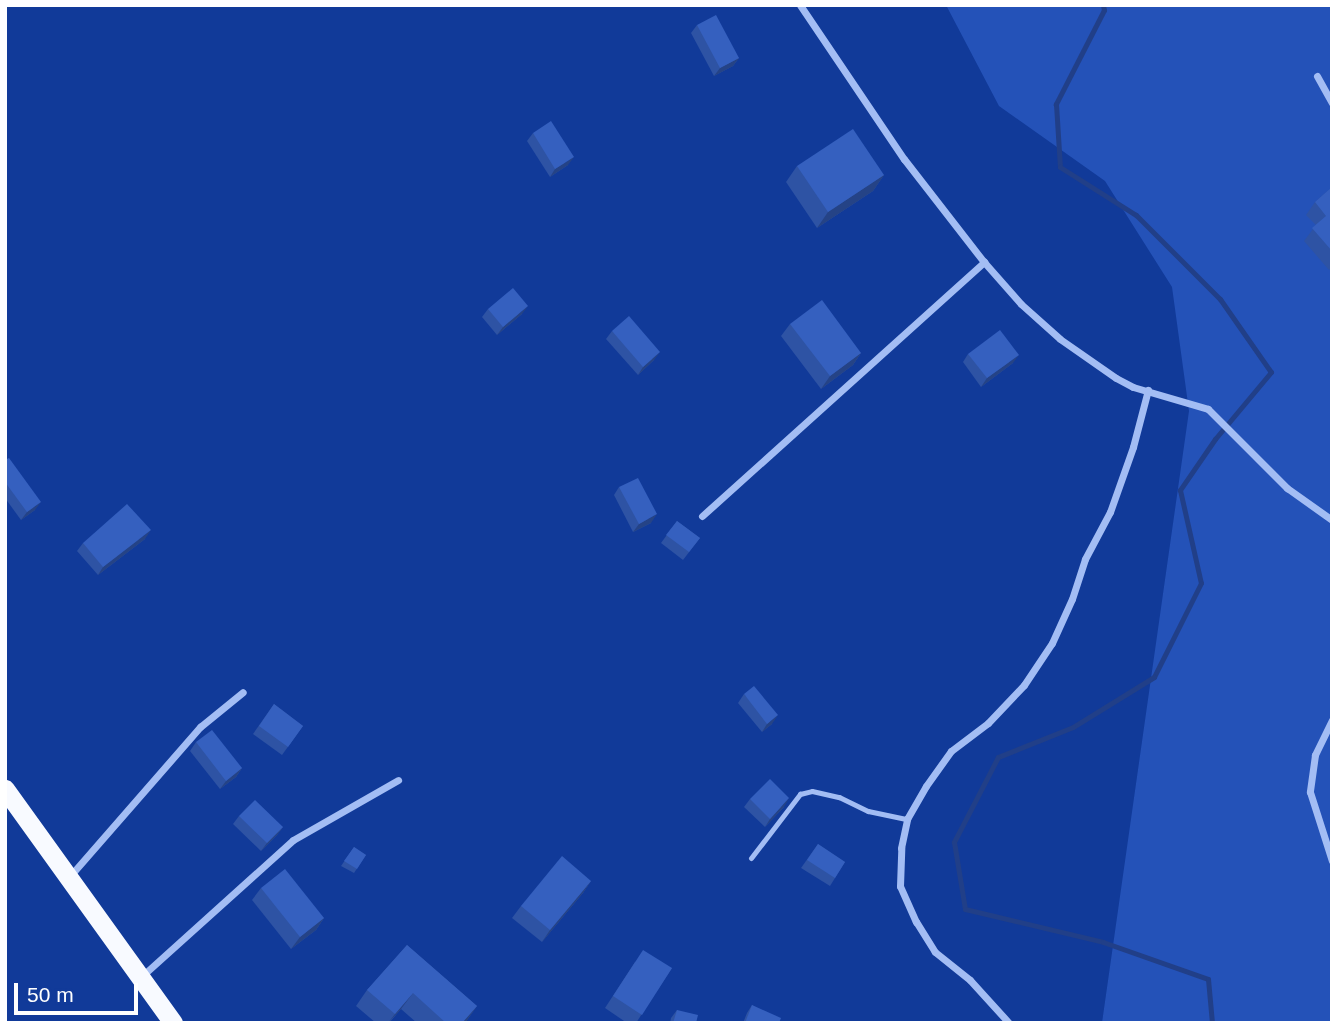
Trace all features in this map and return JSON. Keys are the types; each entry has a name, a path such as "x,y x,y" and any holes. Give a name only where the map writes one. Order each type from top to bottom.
{"highway":[{"path":"5,789 173,1023"}],"street":[{"path":"800,5 904,159 984,262 1021,304 1060,338 1116,378 1208,409 1287,488 1332,520"},
{"path":"1317,76 1332,103"},
{"path":"702,516 984,262"},
{"path":"1009,1023 970,980 935,952 916,922 900,886 907,820 926,786 951,751 988,723 1024,685 1052,643 1072,600 1085,559 1110,512 1133,447 1148,390"},
{"path":"69,876 200,727 243,692"},
{"path":"1332,720 1315,755 1310,792 1332,861"},
{"path":"141,977 293,840 398,780"}],"lane":[{"path":"751,858 800,794 812,791 839,797 868,811 907,820"}],"shaded area":[{"path":"946,5 1332,5 1332,1023 1102,1023 1189,411 1172,287 1105,181 999,106"}],"building":[{"path":"716,15 739,58 720,68 697,25"},
{"path":"551,121 574,157 555,169 533,133"},
{"path":"853,129 884,175 828,212 797,166"},
{"path":"1332,187 1332,251 1312,228 1326,216 1315,202"},
{"path":"513,288 528,306 503,327 488,309"},
{"path":"822,300 861,353 830,376 790,324"},
{"path":"629,316 660,352 643,367 612,331"},
{"path":"1000,330 1019,355 987,378 968,354"},
{"path":"9,458 41,502 27,512 5,482 5,460"},
{"path":"638,478 657,514 639,524 619,487"},
{"path":"127,504 151,530 103,567 83,543"},
{"path":"677,521 700,538 689,552 666,535"},
{"path":"754,686 778,715 767,724 744,694"},
{"path":"274,704 303,726 288,747 259,726"},
{"path":"212,730 242,768 226,781 196,742"},
{"path":"770,779 789,798 770,819 750,799"},
{"path":"255,800 283,827 267,843 239,816"},
{"path":"818,844 845,862 835,878 807,860"},
{"path":"354,847 366,855 357,869 344,861"},
{"path":"562,856 591,881 550,930 521,906"},
{"path":"285,869 324,918 300,937 261,888"},
{"path":"407,945 477,1006 462,1023 446,1023 413,993 395,1014 367,990"},
{"path":"643,950 672,968 642,1015 613,996"},
{"path":"752,1005 781,1018 779,1023 745,1023"},
{"path":"677,1010 698,1015 696,1023 673,1023"}],"waterway":[{"path":"1103,5 1104,10 1056,104 1060,167 1136,215 1220,299 1271,372 1215,439 1180,490 1201,583 1154,677 1073,727 998,757 954,842 965,909 1103,942 1208,979 1212,1023"}]}
